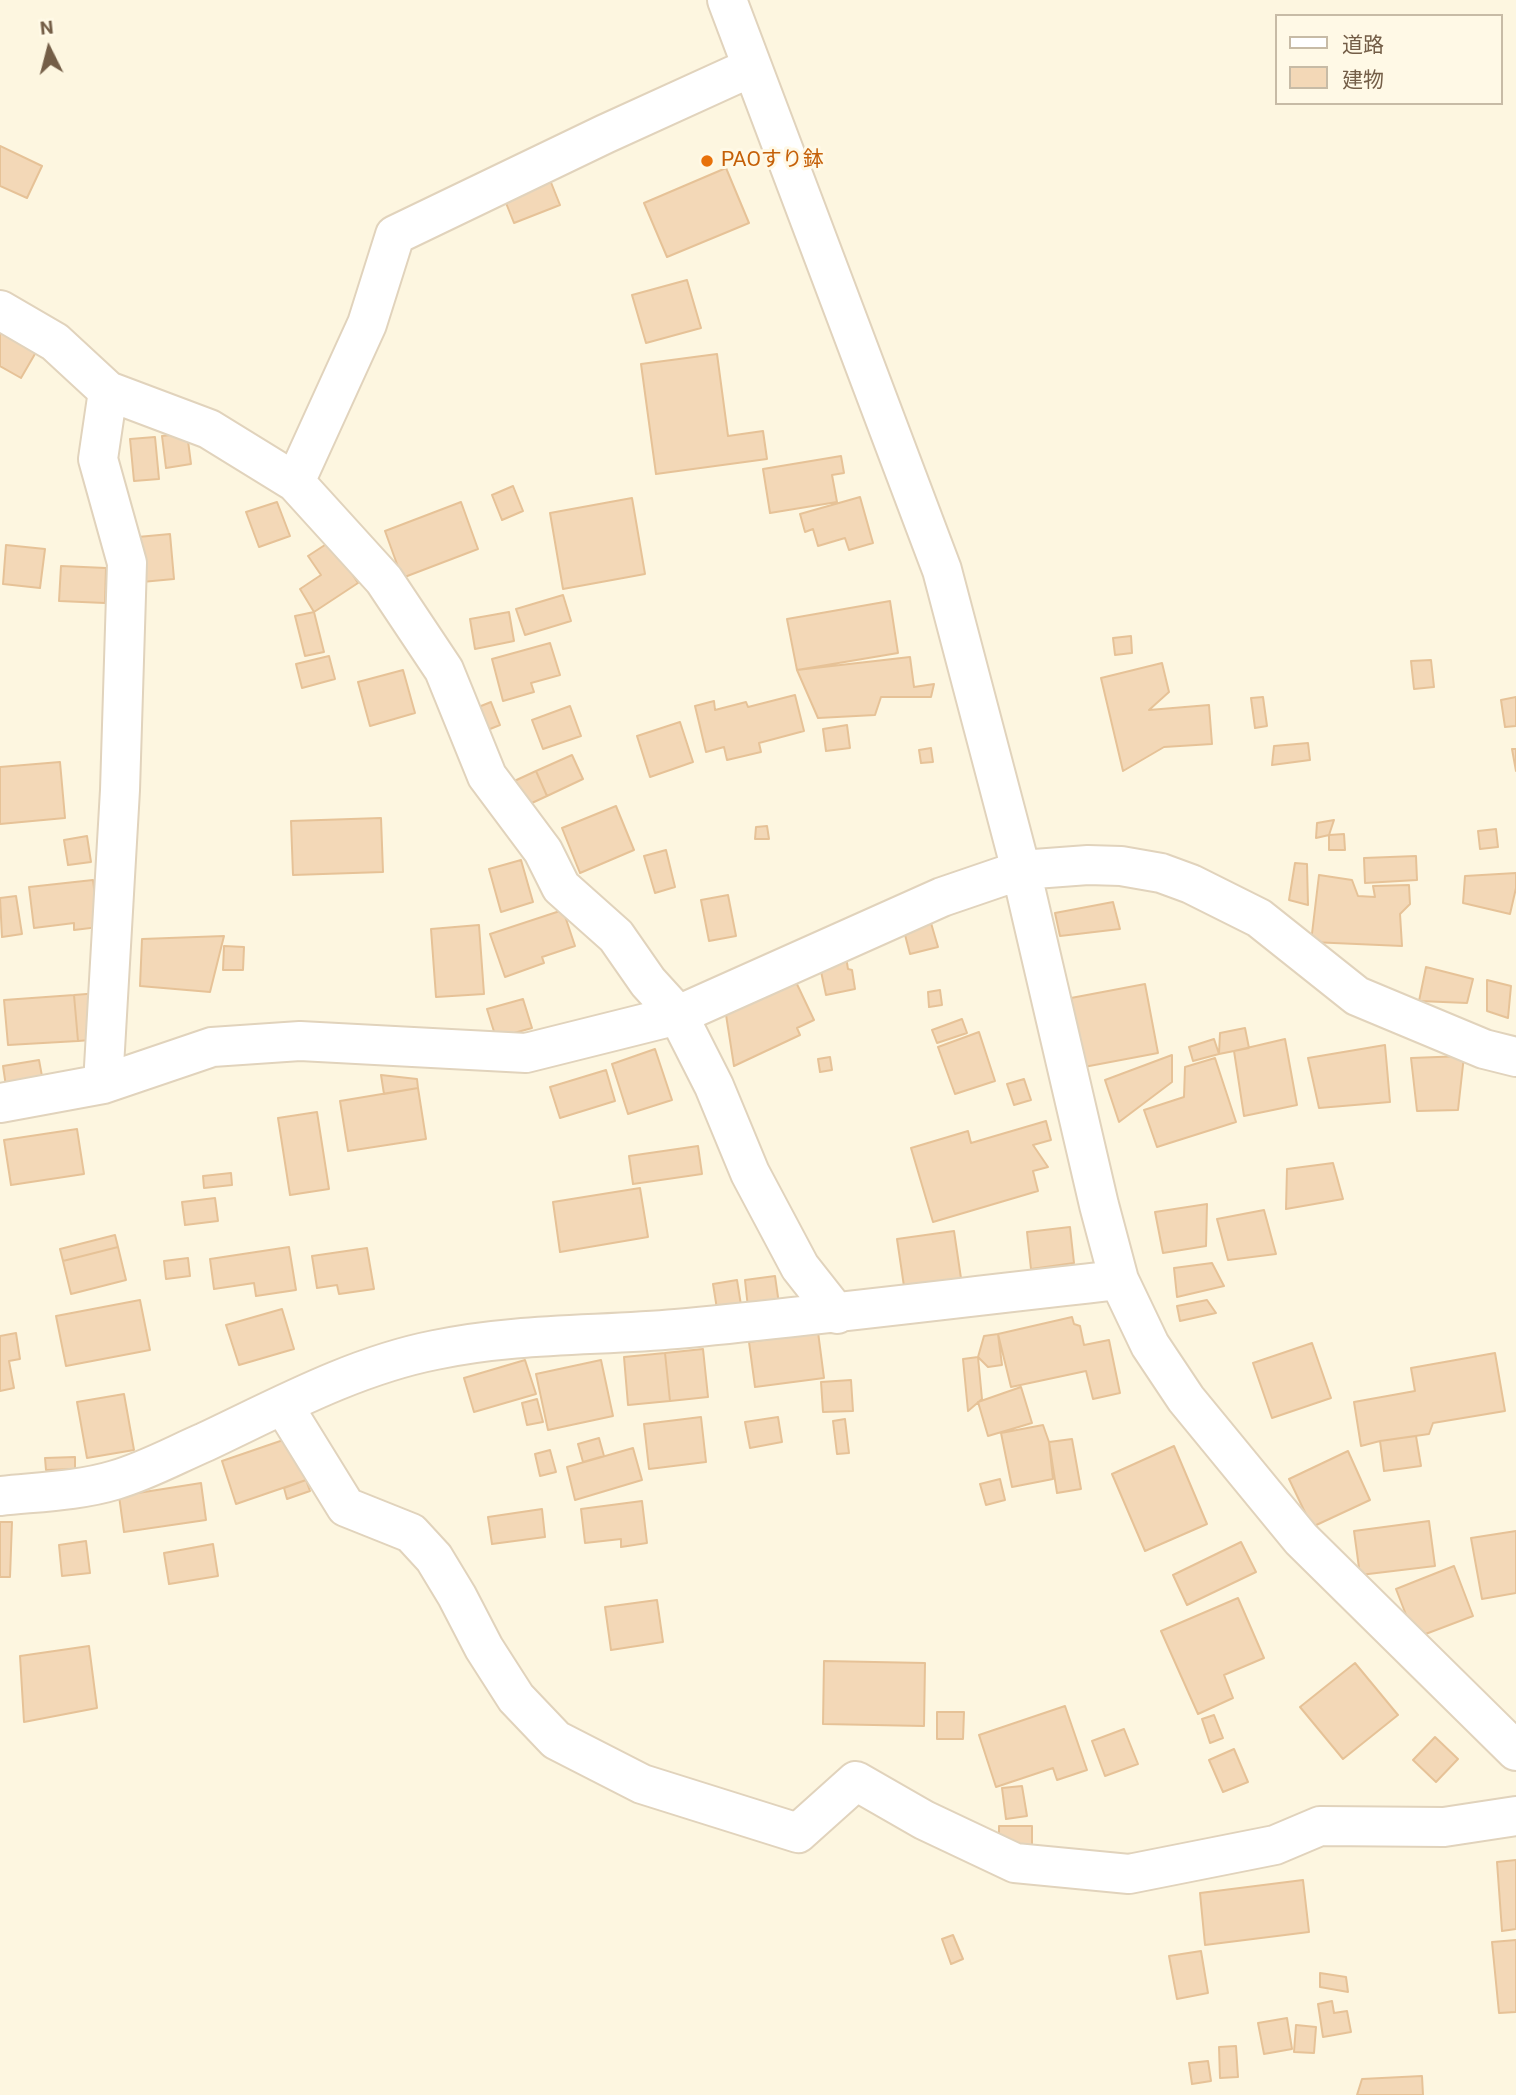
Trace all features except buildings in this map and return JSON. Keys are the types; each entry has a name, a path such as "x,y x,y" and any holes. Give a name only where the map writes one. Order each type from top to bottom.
{"street":[{"path":"727,0 942,570 1021,870 1119,1280 1150,1345 1186,1399 1301,1539 1516,1751"},
{"path":"295,482 367,324 395,235 752,67"},
{"path":"0,310 55,342 108,391 209,429 295,482 384,580 444,670 486,776 543,851 561,887 616,936 648,982 678,1015 714,1086 750,1173 793,1255 837,1314"},
{"path":"103,1084 120,790 127,563 98,459 108,391"},
{"path":"0,1103 103,1084 212,1047 300,1041 526,1053 678,1015 942,897 1021,870 1088,865 1121,866 1161,873 1191,884 1259,918 1357,996 1484,1049 1516,1057"},
{"path":"0,1496 113,1481 155,1465 283,1405 386,1361 494,1339 572,1333 645,1332 837,1314 1119,1280"},
{"path":"283,1405 346,1507 411,1533 434,1558 457,1595 484,1648 516,1698 556,1740 642,1784 798,1833 856,1781 924,1820 1015,1863 1129,1874 1275,1844 1320,1826 1444,1827 1516,1816"}],"place":[{"name":"PAOすり鉢","path":"707,161"}]}
